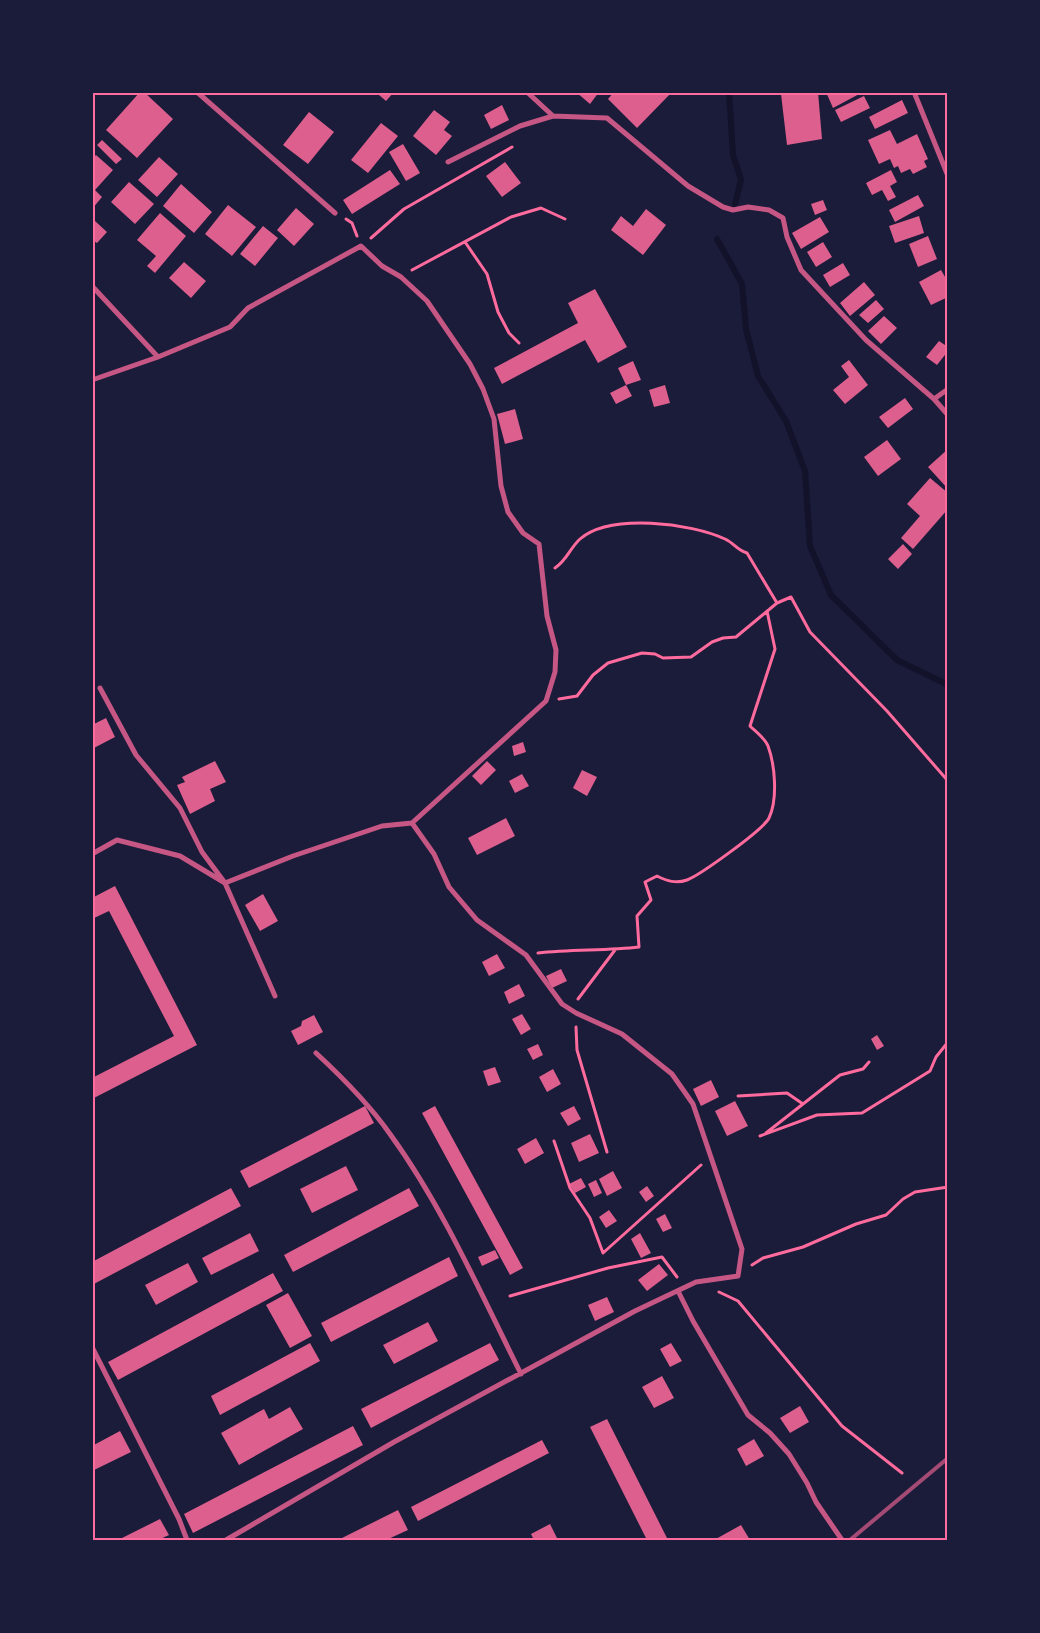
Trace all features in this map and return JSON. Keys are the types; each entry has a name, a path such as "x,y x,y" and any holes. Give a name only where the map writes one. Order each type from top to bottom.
{"street":[{"path":"196,92 335,213"},
{"path":"527,92 553,116"},
{"path":"914,92 948,176"},
{"path":"448,162 520,126 553,116 606,118 688,186 723,207 733,210 748,207 769,210 783,218 787,237 801,270 866,340 934,399 948,415"},
{"path":"92,380 158,357 230,327 248,308 361,246 382,266 401,277 427,301 448,329 483,389 494,419 498,468 508,512 523,533 539,544 547,616 556,650 555,672 546,701 412,823 382,826 293,856 225,883"},
{"path":"92,286 158,357"},
{"path":"934,399 948,389"},
{"path":"100,688 136,755 180,808 202,852 225,883 275,996"},
{"path":"226,1540 394,1442 635,1311 696,1282 738,1276 742,1249 693,1104 672,1074 622,1034 576,1013 562,1004 526,955 477,920 449,888 434,854 412,823"},
{"path":"92,854 117,840 180,856 225,883"},
{"path":"316,1053 348,1083 390,1134 443,1220 521,1374"},
{"path":"678,1291 697,1329 748,1415 770,1433 788,1454 807,1483 816,1502 842,1540"},
{"path":"92,1347 179,1519 187,1540"}],"path":[{"path":"335,213 352,223 361,246 404,209 515,145 520,126"},
{"path":"401,277 511,217 541,208 565,219"},
{"path":"465,242 487,274 498,312 519,344"},
{"path":"542,576 564,562 579,539 600,528 638,523 669,525 694,529 727,540 738,550 747,553 777,603"},
{"path":"546,701 577,696 593,675 608,663 642,653 655,654 663,658 691,657 712,642 723,638 736,637 777,603 791,597 810,632 887,711 948,781"},
{"path":"526,955 559,951 616,950 639,947 637,916 651,900 645,882 657,876 671,882 688,880 727,856 769,819 773,798 773,766 767,744 750,726 775,649 767,611"},
{"path":"607,1152 577,1050 576,1013 578,997 616,950"},
{"path":"870,1062 863,1069 840,1075 761,1135 817,1115 862,1113 930,1072 936,1056 948,1042"},
{"path":"738,1096 787,1093 803,1104"},
{"path":"554,1141 570,1188 590,1218 603,1253 705,1162"},
{"path":"738,1276 763,1258 803,1246 856,1224 886,1215 903,1199 915,1192 948,1187"},
{"path":"510,1296 608,1268 662,1257 678,1279 696,1282 738,1301 842,1426 902,1473"}],"building":[{"path":"140,92 144,92 173,119 137,158 106,130"},
{"path":"381,92 394,92 386,101 379,95"},
{"path":"576,92 599,92 590,104"},
{"path":"614,92 672,92 637,128 608,99"},
{"path":"818,92 822,139 787,145 781,94"},
{"path":"826,92 863,92 833,108"},
{"path":"864,96 870,108 841,122 835,110"},
{"path":"902,100 908,113 875,129 869,117"},
{"path":"502,105 509,120 491,129 484,115"},
{"path":"434,110 450,122 444,130 452,136 436,155 413,136"},
{"path":"309,112 334,132 308,164 283,145"},
{"path":"381,123 398,136 368,173 351,160"},
{"path":"890,130 897,144 917,134 928,159 924,161 927,167 913,174 910,169 901,173 898,166 894,168 890,159 879,164 868,140"},
{"path":"102,140 122,159 116,164 97,145"},
{"path":"403,144 420,173 406,181 389,152"},
{"path":"96,155 113,170 95,190 92,188 92,159"},
{"path":"159,157 178,174 157,197 138,180"},
{"path":"505,162 521,183 502,197 486,176"},
{"path":"390,170 400,184 352,214 343,200"},
{"path":"891,170 897,182 890,186 896,197 888,201 882,190 872,195 866,183"},
{"path":"129,182 154,204 135,224 111,202"},
{"path":"181,184 212,212 194,233 163,206"},
{"path":"95,190 102,197 92,209 92,193"},
{"path":"918,195 924,206 895,222 889,210"},
{"path":"823,200 827,210 815,215 811,204"},
{"path":"228,205 256,227 232,256 205,234"},
{"path":"296,208 314,224 294,246 277,230"},
{"path":"646,209 666,225 643,255 611,230 621,216 633,226"},
{"path":"160,213 186,236 155,273 147,266 156,256 137,240"},
{"path":"919,216 924,233 895,243 889,226"},
{"path":"820,217 829,232 801,249 792,233"},
{"path":"95,221 107,232 97,243 92,240 92,224"},
{"path":"263,226 278,238 255,266 240,254"},
{"path":"928,236 937,259 918,267 909,244"},
{"path":"823,242 832,257 816,267 807,252"},
{"path":"184,262 206,281 191,298 169,278"},
{"path":"843,263 850,275 830,287 823,275"},
{"path":"941,270 948,282 948,297 931,305 919,282"},
{"path":"864,282 875,295 850,316 840,303"},
{"path":"595,289 627,347 598,363 585,340 502,384 494,368 578,323 568,303"},
{"path":"876,300 884,309 868,323 859,315"},
{"path":"884,316 897,328 881,344 868,331"},
{"path":"939,341 948,347 948,351 937,365 926,357"},
{"path":"849,360 868,385 845,404 833,390 849,377 841,366"},
{"path":"633,361 641,380 626,385 618,368"},
{"path":"626,385 632,396 616,404 610,393"},
{"path":"665,385 670,403 654,407 649,390"},
{"path":"905,398 913,409 888,428 879,417"},
{"path":"515,409 523,439 505,444 497,414"},
{"path":"887,440 901,459 878,476 864,457"},
{"path":"948,449 948,489 928,467"},
{"path":"930,478 948,493 948,509 913,549 901,538 920,516 907,504"},
{"path":"903,544 912,554 898,569 888,559"},
{"path":"106,718 115,737 92,749 92,725"},
{"path":"523,742 526,752 514,756 512,746"},
{"path":"215,761 226,782 210,789 215,801 190,814 177,785 185,782 182,777"},
{"path":"487,761 496,770 481,785 472,776"},
{"path":"582,770 597,777 587,796 573,788"},
{"path":"522,774 529,786 515,793 509,781"},
{"path":"506,818 515,836 477,855 468,838"},
{"path":"115,886 197,1045 92,1099 92,1078 174,1036 109,911 92,919 92,898"},
{"path":"263,894 278,921 260,931 245,905"},
{"path":"497,954 505,968 489,976 482,962"},
{"path":"561,969 567,981 552,988 546,976"},
{"path":"519,984 525,996 509,1004 504,992"},
{"path":"522,1014 531,1029 521,1035 512,1019"},
{"path":"314,1015 323,1032 298,1045 291,1031 301,1026 302,1021"},
{"path":"877,1035 884,1046 877,1050 871,1039"},
{"path":"538,1044 543,1055 533,1060 527,1049"},
{"path":"495,1067 501,1082 488,1086 483,1071"},
{"path":"553,1069 561,1084 547,1092 539,1077"},
{"path":"711,1080 719,1097 701,1106 693,1089"},
{"path":"735,1101 748,1126 727,1136 715,1111"},
{"path":"365,1106 374,1123 249,1188 240,1171"},
{"path":"435,1106 523,1268 510,1275 422,1113"},
{"path":"574,1106 581,1119 568,1126 560,1113"},
{"path":"590,1134 599,1153 579,1162 571,1143"},
{"path":"536,1138 544,1153 525,1164 517,1149"},
{"path":"346,1166 358,1190 312,1213 300,1189"},
{"path":"613,1171 622,1188 607,1196 599,1179"},
{"path":"581,1178 586,1187 575,1193 569,1184"},
{"path":"596,1180 602,1193 594,1197 588,1184"},
{"path":"647,1186 654,1196 646,1202 639,1192"},
{"path":"231,1188 241,1206 92,1285 92,1262"},
{"path":"409,1188 419,1206 293,1272 284,1255"},
{"path":"609,1210 617,1221 606,1228 599,1217"},
{"path":"665,1214 672,1228 663,1232 656,1219"},
{"path":"250,1233 259,1251 211,1275 202,1258"},
{"path":"640,1233 651,1253 641,1258 631,1239"},
{"path":"495,1250 499,1258 482,1266 478,1257"},
{"path":"449,1257 458,1276 331,1342 321,1323"},
{"path":"188,1263 198,1282 156,1305 145,1285"},
{"path":"659,1264 668,1275 647,1291 638,1280"},
{"path":"273,1273 283,1291 118,1380 108,1362"},
{"path":"288,1293 312,1336 290,1348 266,1305"},
{"path":"607,1297 614,1312 595,1321 588,1305"},
{"path":"428,1322 438,1341 394,1364 383,1345"},
{"path":"310,1343 320,1361 220,1415 211,1396"},
{"path":"490,1343 499,1360 371,1428 361,1409"},
{"path":"671,1343 682,1361 670,1367 660,1349"},
{"path":"662,1376 674,1398 654,1408 642,1387"},
{"path":"800,1406 809,1422 790,1433 780,1418"},
{"path":"290,1407 303,1429 239,1465 221,1433 264,1409 269,1419"},
{"path":"607,1419 668,1540 647,1540 590,1427"},
{"path":"353,1426 363,1445 193,1533 184,1514"},
{"path":"120,1431 131,1452 92,1471 92,1446"},
{"path":"754,1439 764,1456 746,1466 737,1449"},
{"path":"542,1440 549,1453 418,1521 411,1507"},
{"path":"398,1510 408,1530 386,1540 338,1540"},
{"path":"160,1519 169,1535 158,1540 118,1540"},
{"path":"550,1524 558,1540 534,1540 531,1534"},
{"path":"741,1525 750,1540 714,1540"}],"waterway":[{"path":"729,92 733,155 741,180 735,204"},
{"path":"717,239 742,284 746,329 758,376 786,421 805,471 810,546 831,595 897,660 948,685"}],"railway":[{"path":"850,1540 948,1458"}]}
